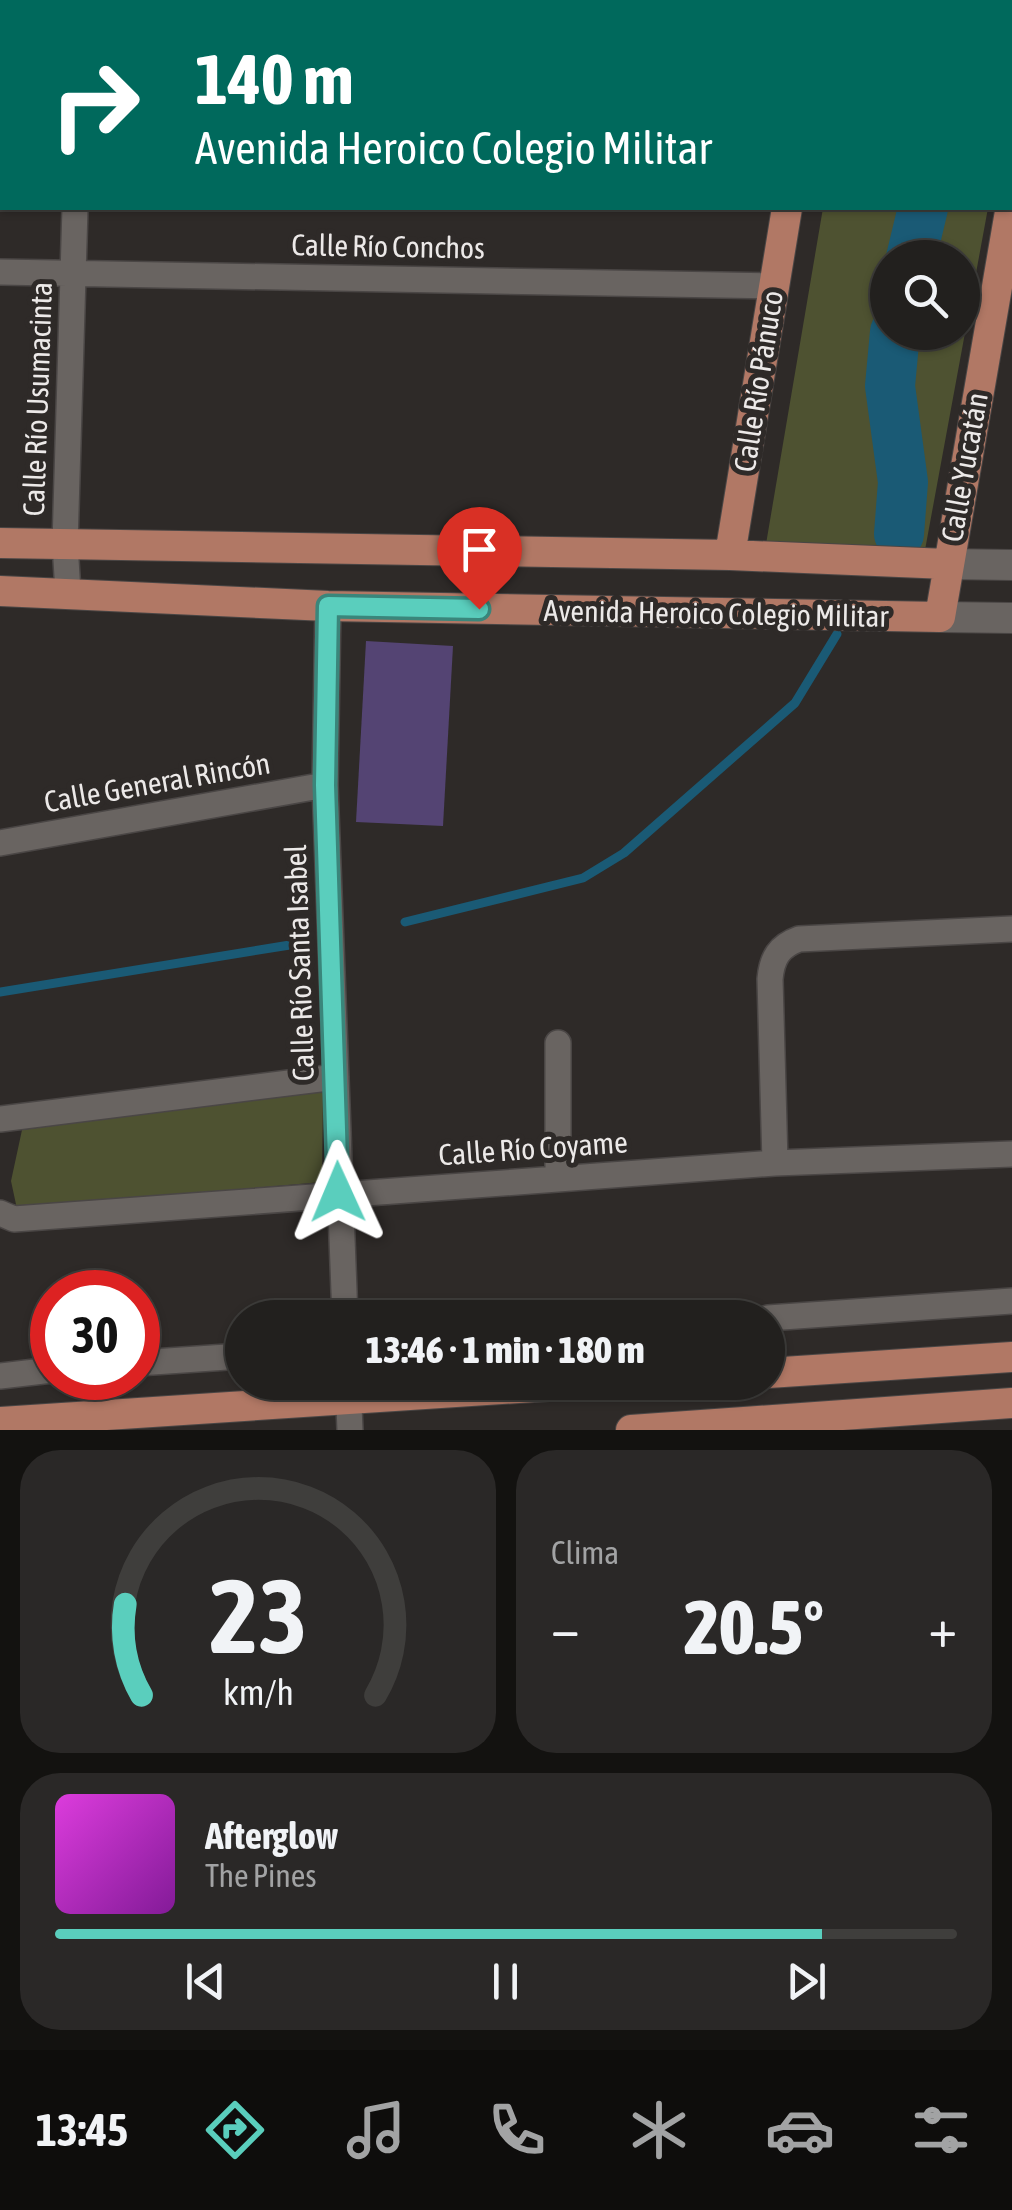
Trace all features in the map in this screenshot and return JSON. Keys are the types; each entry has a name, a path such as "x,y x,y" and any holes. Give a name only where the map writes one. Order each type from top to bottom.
{"main road":[{"name":"Calle Río Pánuco","path":"730,555 787,210"},
{"name":"Calle Yucatán","path":"940,617 948,564 1000,330 1011,210"},
{"name":"Avenida Heroico Colegio Militar","path":"0,542 730,555 1012,565"},
{"name":"Avenida Heroico Colegio Militar","path":"0,591 328,606 1012,618"},
{"path":"785,1372 1012,1358"},
{"path":"0,1422 248,1400"},
{"path":"631,1430 1012,1404"}],"street":[{"name":"Calle Río Usumacinta","path":"68,592 65,544 75,210"},
{"name":"Calle Río Conchos","path":"0,272 774,286"},
{"name":"Calle Río Santa Isabel","path":"328,606 325,785 344,1300"},
{"name":"Calle General Rincón","path":"0,843 325,785"},
{"path":"776,1163 770,979 778,952 787,943 800,939 1012,928"},
{"path":"558,1043 558,1180"},
{"path":"0,1119 336,1078"},
{"name":"Calle Río Coyame","path":"0,1213 14,1219 338,1192 776,1163 1012,1154"},
{"path":"785,1317 1012,1301"},
{"path":"160,1362 225,1357"},
{"path":"0,1376 30,1373"},
{"path":"349,1400 350,1430"}],"green space":[{"path":"823,210 988,210 980,251 980,240 870,240 870,350 962,350 925,550 766,544"},
{"path":"323,1089 322,1182 17,1209 11,1181 22,1130"}],"building":[{"path":"366,641 453,646 443,826 356,822"}],"waterway":[{"path":"915,240 923,210"},
{"path":"893,350 890,386 903,482 899,534"},
{"path":"405,922 583,878 624,853 795,703 837,634"},
{"path":"0,992 296,944"}],"route":[{"path":"338,1192 325,785 328,606 479,609"}]}
